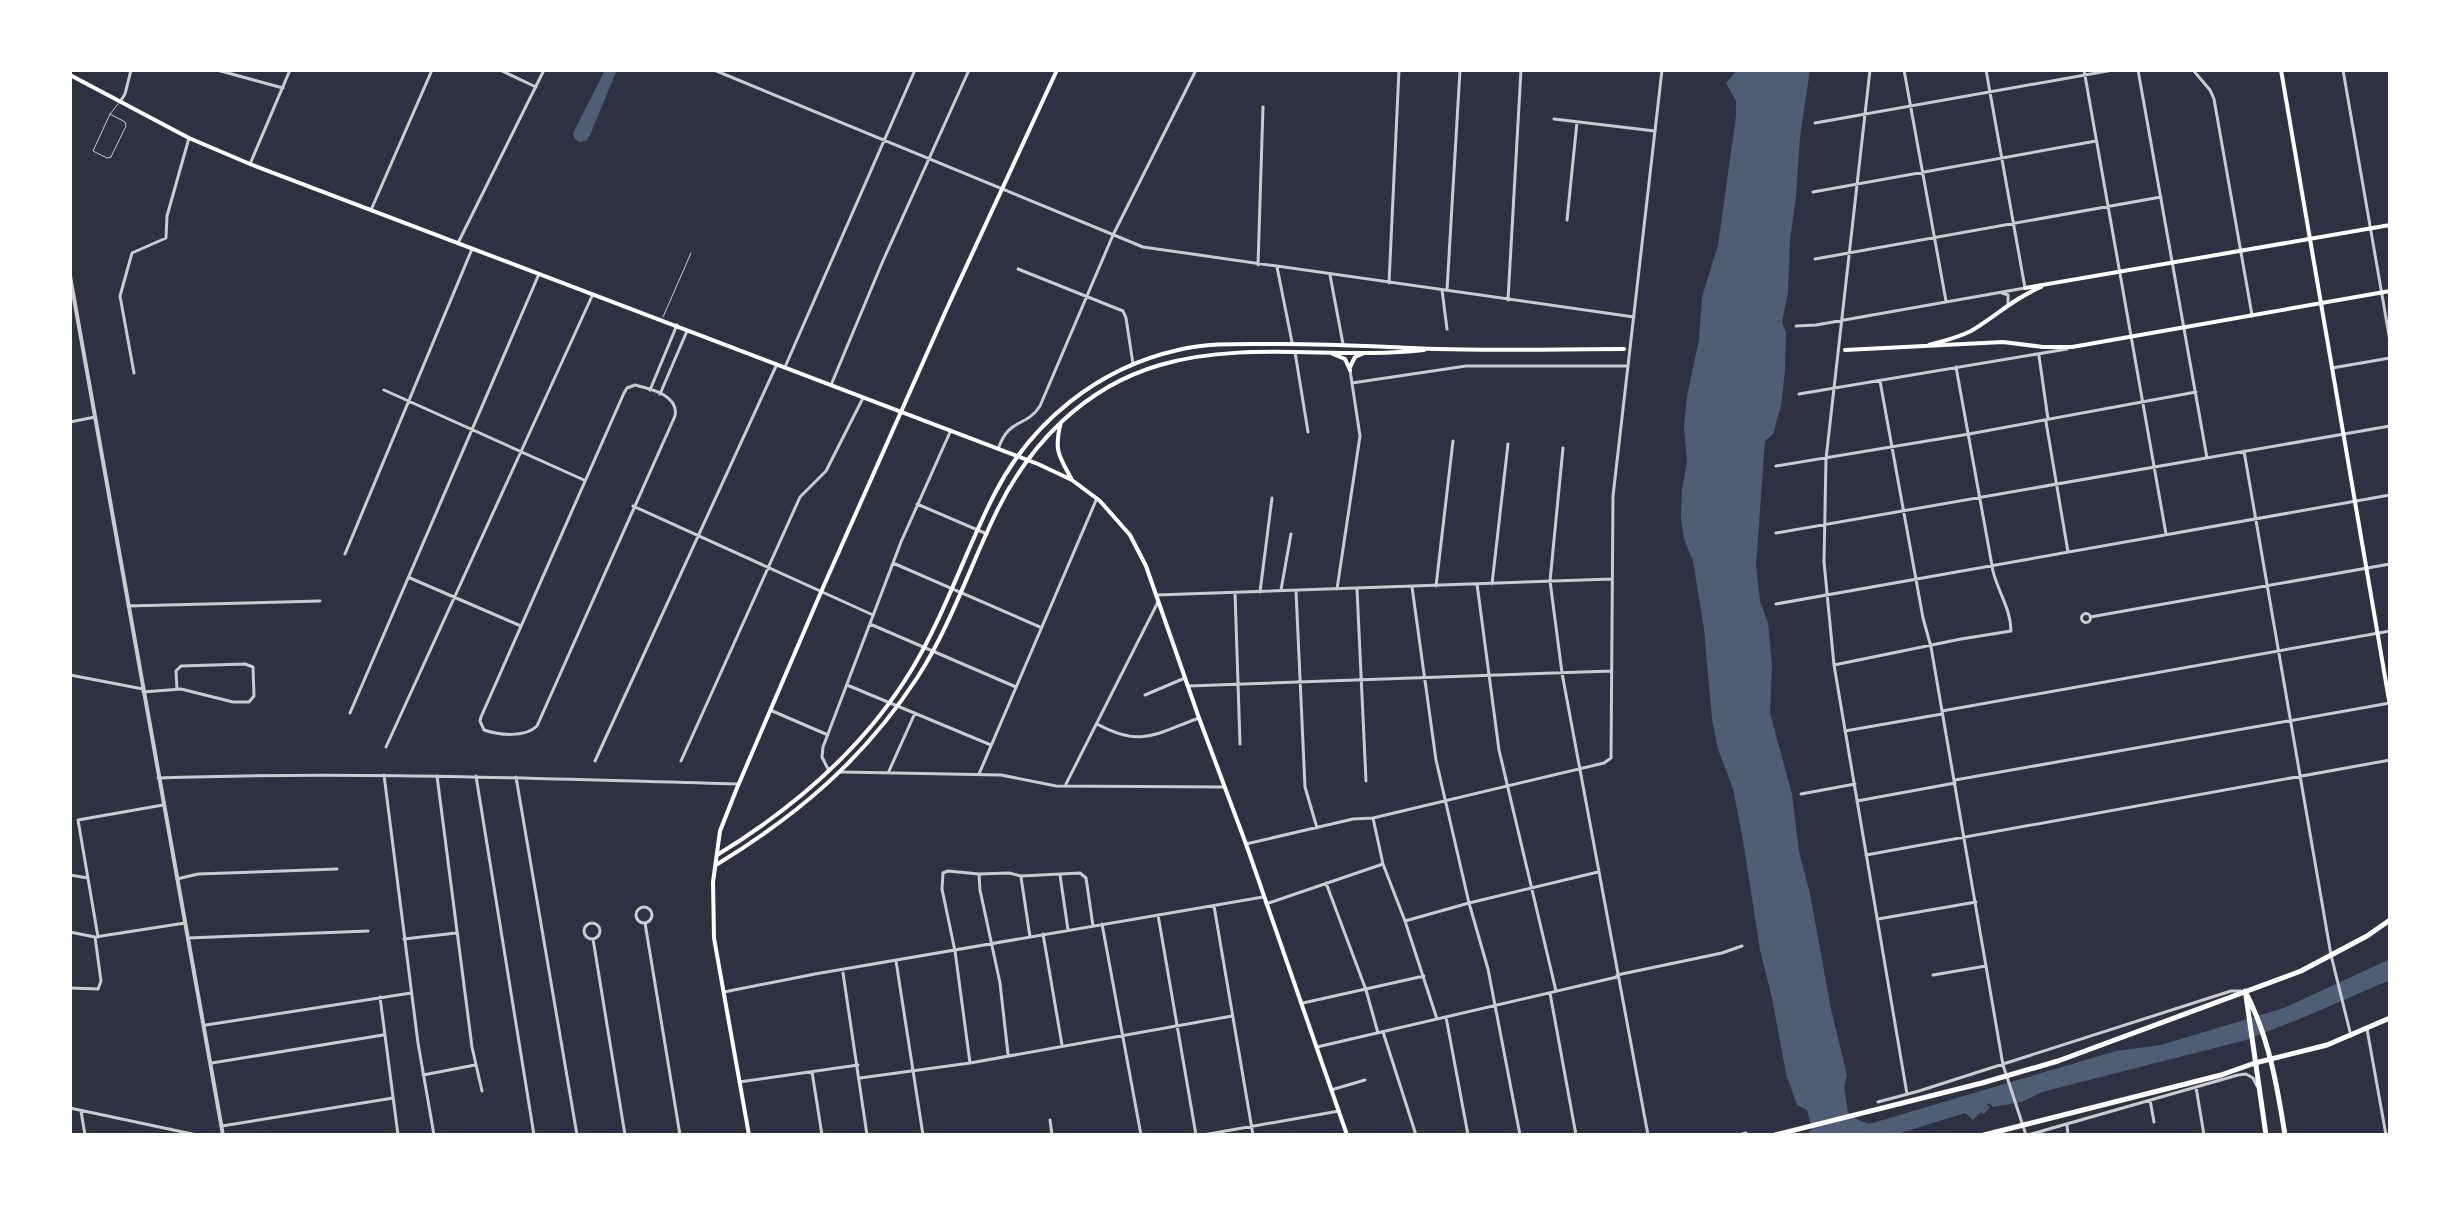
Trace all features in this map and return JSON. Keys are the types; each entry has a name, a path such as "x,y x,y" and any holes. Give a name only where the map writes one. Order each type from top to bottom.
{"main road":[{"path":"749,1135 714,938 712,904 724,817 821,592 1057,70"},
{"path":"2283,71 2390,704"},
{"path":"70,75 189,138 250,164 903,411 1072,480 1097,498 1130,535 1140,554 1246,844 1347,1135"},
{"path":"2025,288 2390,225"},
{"path":"1919,347 1961,335 2031,291 2051,284"},
{"path":"1845,350 2003,342 2072,347 2390,291"},
{"path":"1275,352 1285,350 1292,343"},
{"path":"717,855 773,818 829,771 871,726 924,647 995,492 1017,456 1066,404 1103,379 1133,364 1199,346 1292,343 1434,349 1624,349"},
{"path":"1295,352 1309,344"},
{"path":"716,865 811,800 880,730 933,650 1012,482 1062,421 1095,395 1161,364 1210,355 1434,349"},
{"path":"1329,353 1345,359 1350,370"},
{"path":"1350,370 1355,357 1365,353"},
{"path":"1062,421 1057,447 1061,462 1072,480"},
{"path":"1775,1135 2058,1061 2301,971 2390,920"},
{"path":"2245,991 2256,1012 2272,1059 2285,1135"},
{"path":"2245,991 2266,1135"},
{"path":"1984,1135 2327,1045 2390,1018"}],"street":[{"path":"120,102 131,70"},
{"path":"217,70 283,88"},
{"path":"250,164 290,70"},
{"path":"371,210 432,70"},
{"path":"500,70 536,87"},
{"path":"458,243 544,70"},
{"path":"714,70 1153,249 1634,317"},
{"path":"785,367 915,70"},
{"path":"831,385 876,276 969,70"},
{"path":"998,449 1003,433 1034,414 1040,406 1113,235 1196,70"},
{"path":"1389,283 1399,70"},
{"path":"1447,329 1444,291 1460,70"},
{"path":"1508,300 1521,70"},
{"path":"1246,844 1353,819 1373,818 1609,760 1612,752 1613,496 1662,70"},
{"path":"1870,70 1826,459 1823,525 1825,594 1834,665 1907,1094"},
{"path":"1904,70 1946,301"},
{"path":"1796,326 2025,288 1986,70"},
{"path":"1815,123 2084,72 2113,70"},
{"path":"2138,70 2207,458"},
{"path":"2193,70 2214,99 2252,315"},
{"path":"2343,70 2390,341"},
{"path":"2084,72 2166,534"},
{"path":"1258,265 1263,107"},
{"path":"1554,119 1655,131"},
{"path":"1567,220 1577,122"},
{"path":"134,373 120,296 132,253 166,238 167,216 189,138"},
{"path":"1813,192 2096,141"},
{"path":"1815,259 2161,197"},
{"path":"345,554 472,249"},
{"path":"1277,267 1292,343"},
{"path":"1018,269 1119,309 1125,314 1133,364"},
{"path":"350,713 539,274"},
{"path":"1330,275 1343,344"},
{"path":"70,276 158,778 206,1025 223,1135"},
{"path":"1998,292 2008,295 2008,305"},
{"path":"386,747 593,294"},
{"path":"650,390 677,325"},
{"path":"660,394 688,330"},
{"path":"1799,394 2072,347"},
{"path":"1295,352 1308,432"},
{"path":"2038,354 2068,552"},
{"path":"2332,368 2390,358"},
{"path":"595,761 777,364"},
{"path":"1352,383 1466,366 1628,366"},
{"path":"1834,665 2011,631 2011,618 1996,585 1956,367"},
{"path":"1337,589 1360,436 1350,370"},
{"path":"1880,381 1931,647 2003,1065 2027,1135 2246,1074 2253,1078 2258,1088"},
{"path":"635,385 650,390 672,400 676,411 535,728 522,734 484,730 480,724 481,717 627,388 635,385"},
{"path":"384,390 584,480"},
{"path":"1776,466 2196,392"},
{"path":"681,761 800,497 826,471 864,396"},
{"path":"70,422 95,417"},
{"path":"1776,533 2390,426"},
{"path":"829,771 822,752 828,735 893,563 951,430"},
{"path":"1436,586 1453,441"},
{"path":"1492,584 1508,444"},
{"path":"1563,448 1550,581 1562,673 1648,1135"},
{"path":"2244,451 2331,955 2351,1036"},
{"path":"1776,604 2390,495"},
{"path":"979,774 1097,498"},
{"path":"1260,592 1272,498"},
{"path":"917,504 987,534"},
{"path":"633,506 873,615"},
{"path":"1281,590 1291,534"},
{"path":"893,563 1041,627"},
{"path":"2090,617 2390,564"},
{"path":"409,577 521,626"},
{"path":"1156,595 1612,579"},
{"path":"1477,584 1499,750 1556,991"},
{"path":"1412,587 1436,760 1496,1005 1520,1135"},
{"path":"1357,589 1366,781"},
{"path":"1296,591 1305,787 1317,828"},
{"path":"1235,592 1240,744"},
{"path":"128,606 320,601"},
{"path":"1066,786 1158,602"},
{"path":"870,624 1016,687"},
{"path":"1845,731 2390,631"},
{"path":"70,675 143,690 177,689 233,702 249,702 254,696 253,667 245,664 178,666 177,689"},
{"path":"1188,686 1612,671"},
{"path":"1145,695 1185,678"},
{"path":"847,685 991,745"},
{"path":"1857,801 2390,704"},
{"path":"770,710 828,735"},
{"path":"888,773 915,713"},
{"path":"1096,723 1117,735 1140,738 1199,718"},
{"path":"1866,855 2390,760"},
{"path":"841,772 1001,775 1066,786 1225,787"},
{"path":"158,778 384,775 738,784"},
{"path":"384,775 404,939 434,1135"},
{"path":"437,776 457,933 482,1091"},
{"path":"476,776 534,1135"},
{"path":"516,777 577,1135"},
{"path":"1801,794 1855,784"},
{"path":"70,988 98,989 101,981 78,820 163,805"},
{"path":"1373,818 1383,864 1437,1019"},
{"path":"1266,904 1383,864"},
{"path":"177,879 198,874 337,869"},
{"path":"1405,921 1598,872"},
{"path":"970,1063 955,951 942,889 943,873 1009,873 1021,876 1084,874 1093,926"},
{"path":"1060,873 1068,930"},
{"path":"979,874 1000,983 1008,1054"},
{"path":"70,875 88,878"},
{"path":"1021,876 1030,937"},
{"path":"1326,883 1416,1135"},
{"path":"723,992 1263,897"},
{"path":"1878,919 1976,902"},
{"path":"1213,905 1253,1135"},
{"path":"1158,915 1196,1135"},
{"path":"70,932 96,937 185,923"},
{"path":"645,923 680,1135"},
{"path":"1102,924 1141,1135"},
{"path":"188,938 368,931"},
{"path":"404,939 457,933"},
{"path":"1043,934 1062,1045"},
{"path":"593,939 625,1135"},
{"path":"1316,1048 1742,946"},
{"path":"896,961 923,1135"},
{"path":"1933,975 1986,966"},
{"path":"842,971 867,1135"},
{"path":"1301,1003 1424,976"},
{"path":"1878,1102 2231,991 2245,991"},
{"path":"206,1025 413,993"},
{"path":"1550,993 1576,1135"},
{"path":"380,997 398,1135"},
{"path":"860,1078 970,1063 1232,1016"},
{"path":"1446,1017 1468,1135"},
{"path":"2367,1029 2386,1135"},
{"path":"212,1063 383,1035"},
{"path":"423,1075 476,1065"},
{"path":"739,1082 858,1065"},
{"path":"812,1072 822,1135"},
{"path":"1331,1090 1365,1080"},
{"path":"2196,1087 2204,1135"},
{"path":"222,1126 393,1098"},
{"path":"2150,1100 2154,1122"},
{"path":"70,1108 197,1135"},
{"path":"80,1110 85,1135"},
{"path":"1203,1135 1339,1111"},
{"path":"1050,1120 1052,1135"},
{"path":"2067,1125 2068,1135"},
{"path":"1739,1135 1746,1133"}],"lane":[{"path":"110,114 125,122 126,126 111,157 107,158 93,151 110,114 120,102"},
{"path":"662,320 691,253"}],"water":[{"path":"605,70 617,70 590,135 586,141 580,142 573,133"},
{"path":"1737,70 1810,70 1800,137 1788,292 1782,322 1786,332 1785,371 1781,406 1773,434 1765,441 1756,565 1760,601 1768,623 1772,664 1770,713 1792,794 1799,851 1847,1075 1844,1087 1848,1112 1869,1124 2116,1051 2161,1045 2284,1008 2390,959 2390,980 2246,1040 2042,1092 2022,1102 1993,1107 1989,1103 1987,1105 1990,1107 1984,1114 1981,1112 1973,1120 1965,1113 1894,1135 1806,1135 1812,1129 1807,1110 1797,1105 1786,1074 1760,950 1733,789 1718,749 1712,719 1704,629 1693,561 1684,539 1681,519 1687,462 1684,427 1687,396 1699,340 1702,297 1718,245 1736,116 1736,101 1726,83"}]}
